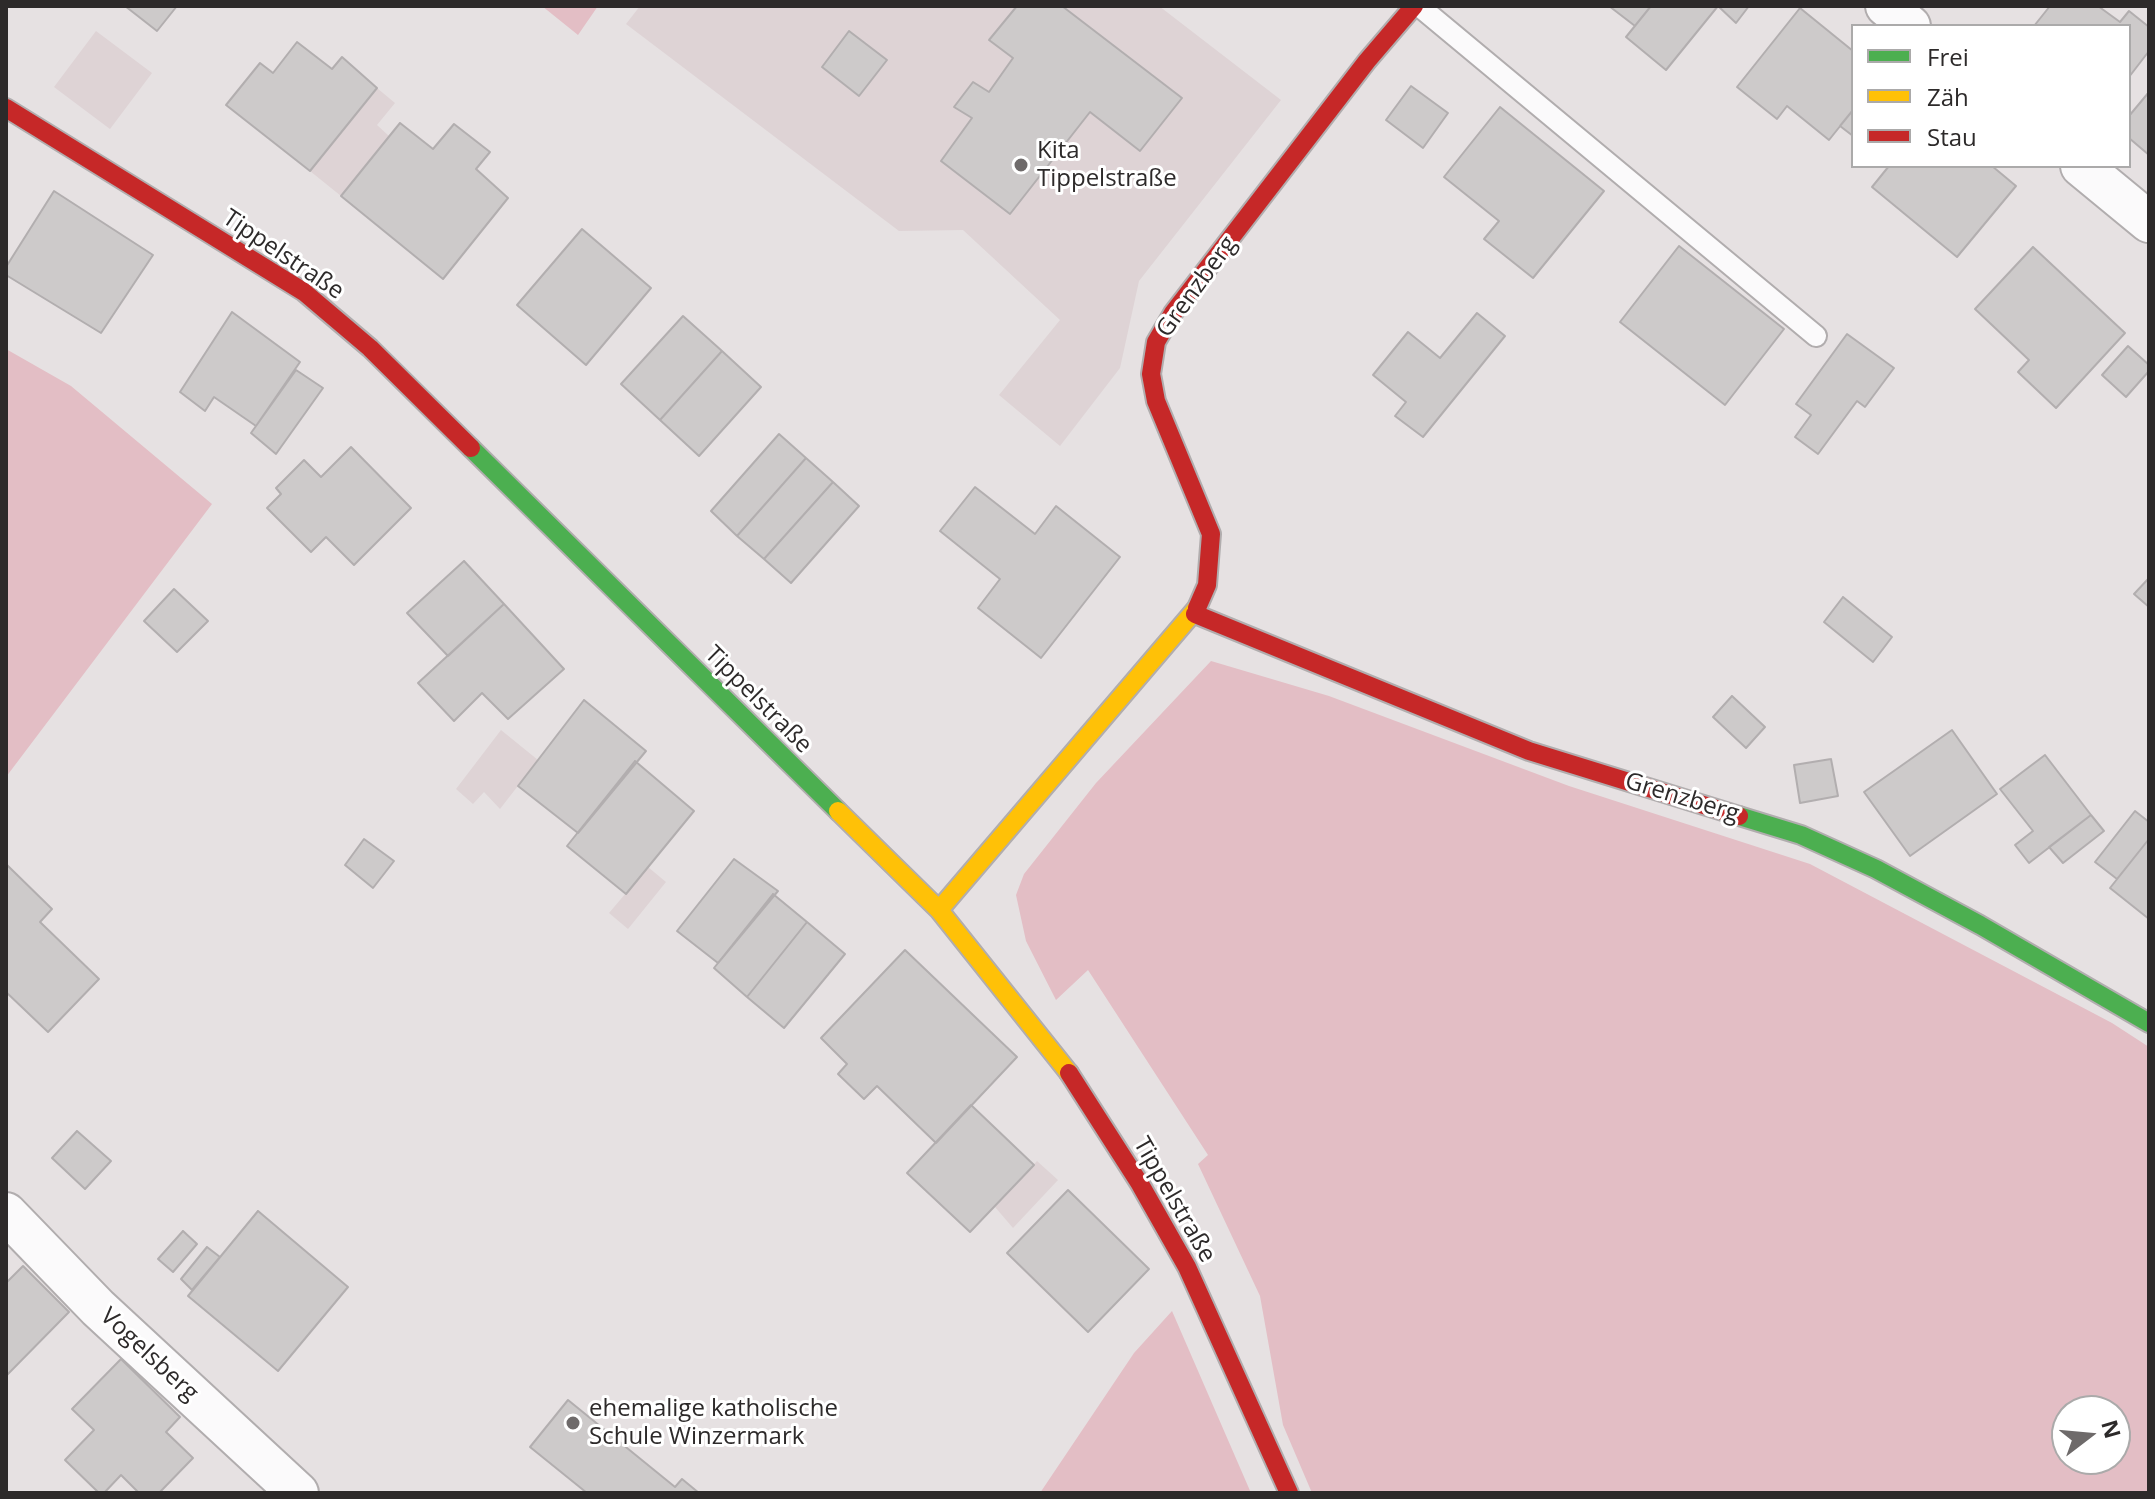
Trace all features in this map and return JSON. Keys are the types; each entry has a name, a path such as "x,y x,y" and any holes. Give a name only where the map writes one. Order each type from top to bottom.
{"street":[{"name":"Grenzberg","path":"939,910 1195,614 1207,585 1211,534 1156,401 1151,374 1156,342 1173,313 1367,61 1417,6"},
{"path":"1886,6 1908,24"},
{"name":"Tippelstraße","path":"6,108 304,292 370,348 939,910 1062,1063 1140,1184 1187,1267 1289,1493"},
{"path":"2083,168 2149,222"},
{"name":"Grenzberg","path":"1195,614 1529,751 1801,835 1876,869 1980,925 2149,1023"},
{"name":"Vogelsberg","path":"6,1213 98,1308 298,1493"}],"lane":[{"name":"Grenzberg","path":"1417,6 1816,336"}],"shaded area":[{"path":"542,6 598,6 578,35"},
{"name":"Kita Tippelstraße","path":"640,6 1159,6 1281,100 1139,281 1120,368 1060,446 999,395 1060,320 963,230 899,231 626,24"},
{"path":"96,31 152,73 110,129 54,87"},
{"path":"377,88 395,103 377,125 389,136 341,196 310,171"},
{"path":"6,349 71,386 212,504 6,777"},
{"path":"1211,661 1329,696 1569,786 1810,864 2112,1023 2149,1047 2149,1493 1312,1493 1283,1425 1260,1296 1198,1164 1208,1155 1088,970 1056,1000 1026,941 1016,895 1024,874 1096,783"},
{"path":"501,730 538,760 500,809 484,792 473,804 456,789"},
{"path":"648,867 666,882 628,929 609,913"},
{"path":"1037,1161 1058,1180 1013,1228 995,1207"},
{"path":"1172,1311 1251,1493 1040,1493 1134,1353"}],"building":[{"path":"125,6 177,6 157,31"},
{"path":"1017,6 1062,6 1182,98 1140,151 1090,112 1010,214 941,161 972,118 954,107 973,82 989,92 1013,58 989,40"},
{"path":"1609,6 1651,6 1635,26"},
{"path":"1651,6 1718,6 1666,70 1626,37"},
{"path":"1718,6 1749,6 1736,23"},
{"path":"2050,6 2098,6 2120,22 2129,11 2149,27 2149,51 2131,74 2131,24 2036,24"},
{"path":"1800,8 1851,49 1851,112 1829,140 1787,106 1777,119 1737,87"},
{"path":"849,31 887,60 859,96 822,67"},
{"path":"297,42 332,69 342,57 377,88 310,171 226,105 260,63 273,73"},
{"path":"1411,86 1448,113 1423,148 1386,120"},
{"path":"2149,92 2149,155 2131,140 2131,114"},
{"path":"1500,107 1604,191 1533,278 1484,239 1499,221 1444,177"},
{"path":"1851,112 1851,134 1840,126"},
{"path":"400,123 433,149 454,124 490,152 476,169 508,198 443,279 341,196"},
{"path":"1887,168 1994,168 2016,186 1957,257 1872,187"},
{"path":"54,191 153,255 101,333 6,275 6,267"},
{"path":"582,229 651,288 586,365 517,305"},
{"path":"1679,246 1784,329 1725,405 1620,322"},
{"path":"2033,247 2125,333 2056,408 2018,372 2029,360 1975,309"},
{"path":"232,312 300,362 256,426 214,397 205,411 180,392"},
{"path":"1477,313 1505,336 1423,437 1395,416 1406,402 1373,375 1408,332 1440,358"},
{"path":"683,316 722,351 660,420 621,384"},
{"path":"1847,334 1894,368 1865,407 1857,401 1818,454 1795,437 1811,415 1796,404"},
{"path":"2128,346 2149,365 2149,371 2126,397 2102,375"},
{"path":"722,351 761,387 699,456 660,420"},
{"path":"296,370 323,388 276,454 251,433"},
{"path":"779,434 806,458 737,536 711,511"},
{"path":"351,447 411,508 354,565 326,537 311,552 267,508 281,494 276,488 304,460 321,477"},
{"path":"806,458 833,482 764,559 737,536"},
{"path":"833,482 859,506 791,583 764,559"},
{"path":"975,487 1035,534 1056,506 1120,557 1041,658 978,608 1000,579 940,531"},
{"path":"464,561 504,604 448,656 407,613"},
{"path":"2149,578 2149,607 2134,594"},
{"path":"174,589 208,621 177,652 144,621"},
{"path":"1843,597 1892,637 1873,662 1824,622"},
{"path":"504,604 564,669 508,719 482,693 454,721 418,683"},
{"path":"1732,696 1765,727 1746,748 1713,717"},
{"path":"584,700 646,751 578,833 518,786"},
{"path":"1952,730 1997,794 1910,856 1864,792"},
{"path":"2045,755 2091,815 2029,863 2015,845 2033,831 2000,789"},
{"path":"1831,759 1838,796 1800,803 1794,765"},
{"path":"635,761 694,811 626,894 567,846"},
{"path":"2135,811 2149,822 2149,839 2117,879 2095,862"},
{"path":"2091,815 2104,831 2063,863 2049,847"},
{"path":"364,839 394,861 373,888 345,865"},
{"path":"2149,839 2149,919 2110,888"},
{"path":"734,859 778,891 718,963 677,931"},
{"path":"6,864 52,909 40,922 99,979 48,1032 6,992"},
{"path":"773,894 807,922 747,997 714,968"},
{"path":"807,922 845,954 784,1028 747,997"},
{"path":"905,950 1017,1057 936,1143 877,1086 864,1099 838,1074 847,1064 821,1038"},
{"path":"971,1105 1034,1165 970,1232 907,1173"},
{"path":"77,1131 111,1161 85,1189 52,1158"},
{"path":"1068,1190 1149,1269 1088,1332 1007,1253"},
{"path":"258,1211 348,1287 278,1371 188,1296"},
{"path":"183,1231 197,1244 173,1272 158,1259"},
{"path":"207,1247 220,1257 192,1290 181,1279"},
{"path":"23,1266 69,1312 6,1376 6,1283"},
{"path":"121,1359 180,1417 166,1432 193,1458 159,1493 139,1493 121,1475 104,1493 99,1493 65,1460 94,1430 72,1409"},
{"name":"ehemalige katholische Schule Winzermark","path":"568,1400 675,1487 682,1479 699,1493 587,1493 530,1447"}],"traffic: fast":[{"path":"471,448 838,811"},
{"path":"1739,816 1801,835 1876,869 2149,1023"}],"traffic: slow":[{"path":"939,910 1197,608"},
{"path":"838,811 939,910 1069,1073"}],"traffic: jam":[{"path":"1197,608 1207,585 1211,534 1156,401 1151,374 1156,342 1173,313 1367,61 1414,6"},
{"path":"6,108 304,292 370,348 471,448"},
{"path":"1195,614 1529,751 1739,816"},
{"path":"1069,1073 1140,1184 1187,1267 1289,1493"}],"place":[{"name":"Kita Tippelstraße","path":"1021,165"},
{"name":"ehemalige katholische Schule Winzermark","path":"573,1423"}]}
